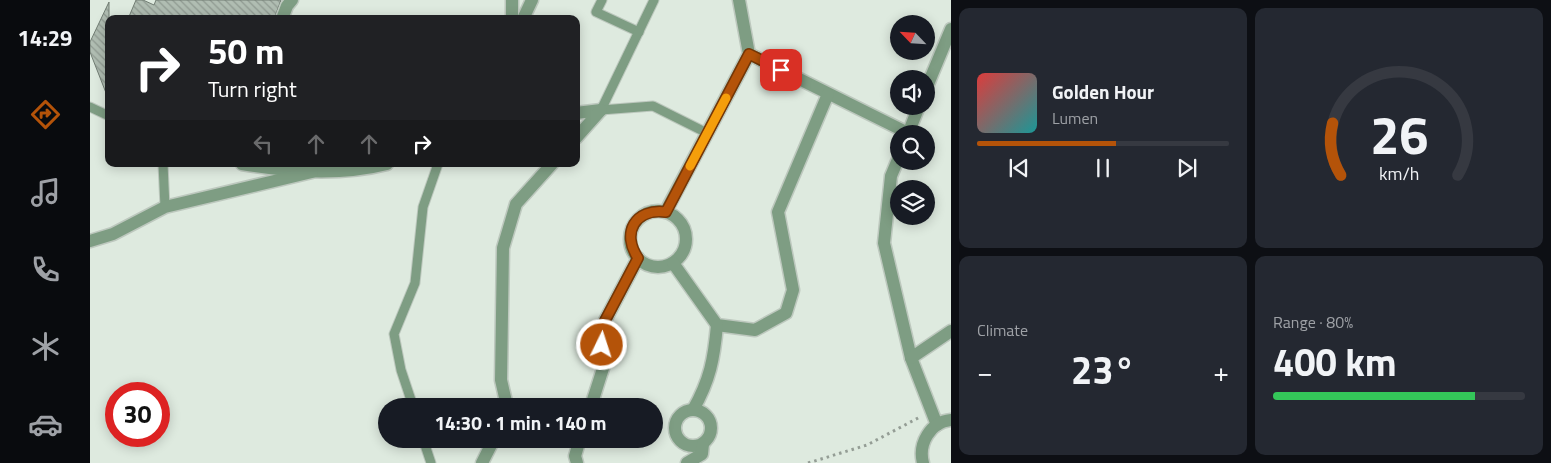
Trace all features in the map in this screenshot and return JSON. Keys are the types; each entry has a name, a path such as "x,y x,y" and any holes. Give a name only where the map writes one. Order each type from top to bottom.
{"street":[{"path":"284,15 292,0"},
{"path":"512,0 512,15"},
{"path":"525,15 532,0"},
{"path":"666,212 749,54 739,0"},
{"path":"934,70 951,28"},
{"path":"749,54 892,125"},
{"path":"717,325 755,330 786,313 793,290 778,212 828,94"},
{"path":"580,113 602,110"},
{"path":"580,134 602,110"},
{"path":"268,167 312,172"},
{"path":"90,242 113,234 165,207 312,172 372,167"},
{"path":"505,398 501,380 503,248 516,204 549,167"},
{"path":"894,170 891,176 884,243 911,358 937,425"},
{"path":"648,212 666,212 680,222 686,238 680,256 673,263 654,267 645,264 638,258 630,241 634,224 648,212"},
{"path":"594,398 606,359 599,332 638,258"},
{"path":"673,263 717,325 714,360 705,389 693,410"},
{"path":"911,358 951,331"},
{"path":"693,410 704,413 711,423 711,435 703,444 691,447 680,442 675,431 681,414 693,410"},
{"path":"923,463 921,451 924,441 937,425 951,420"},
{"path":"687,463 702,454 703,444"},
{"path":"482,463 490,448"},
{"path":"576,463 575,456 577,448"}],"lane":[{"path":"602,0 596,12 639,32"},
{"path":"654,0 602,110 653,106 707,133"},
{"path":"90,107 105,114"},
{"path":"163,167 165,207"},
{"path":"410,398 401,370 394,334 415,283 423,207 437,167"},
{"path":"426,448 431,463"}],"path":[{"path":"808,463 867,445 932,411"}],"building":[{"path":"136,0 143,0 154,5 156,0 281,0 275,15 130,15"},
{"path":"109,2 109,15 105,15 105,90 90,52 90,42"}],"slow traffic":[{"path":"690,166 726,98"}],"route":[{"path":"602,345 599,332 638,258 632,250 630,241 630,232 634,224 648,212 657,210 666,212 749,54 781,70"}]}
